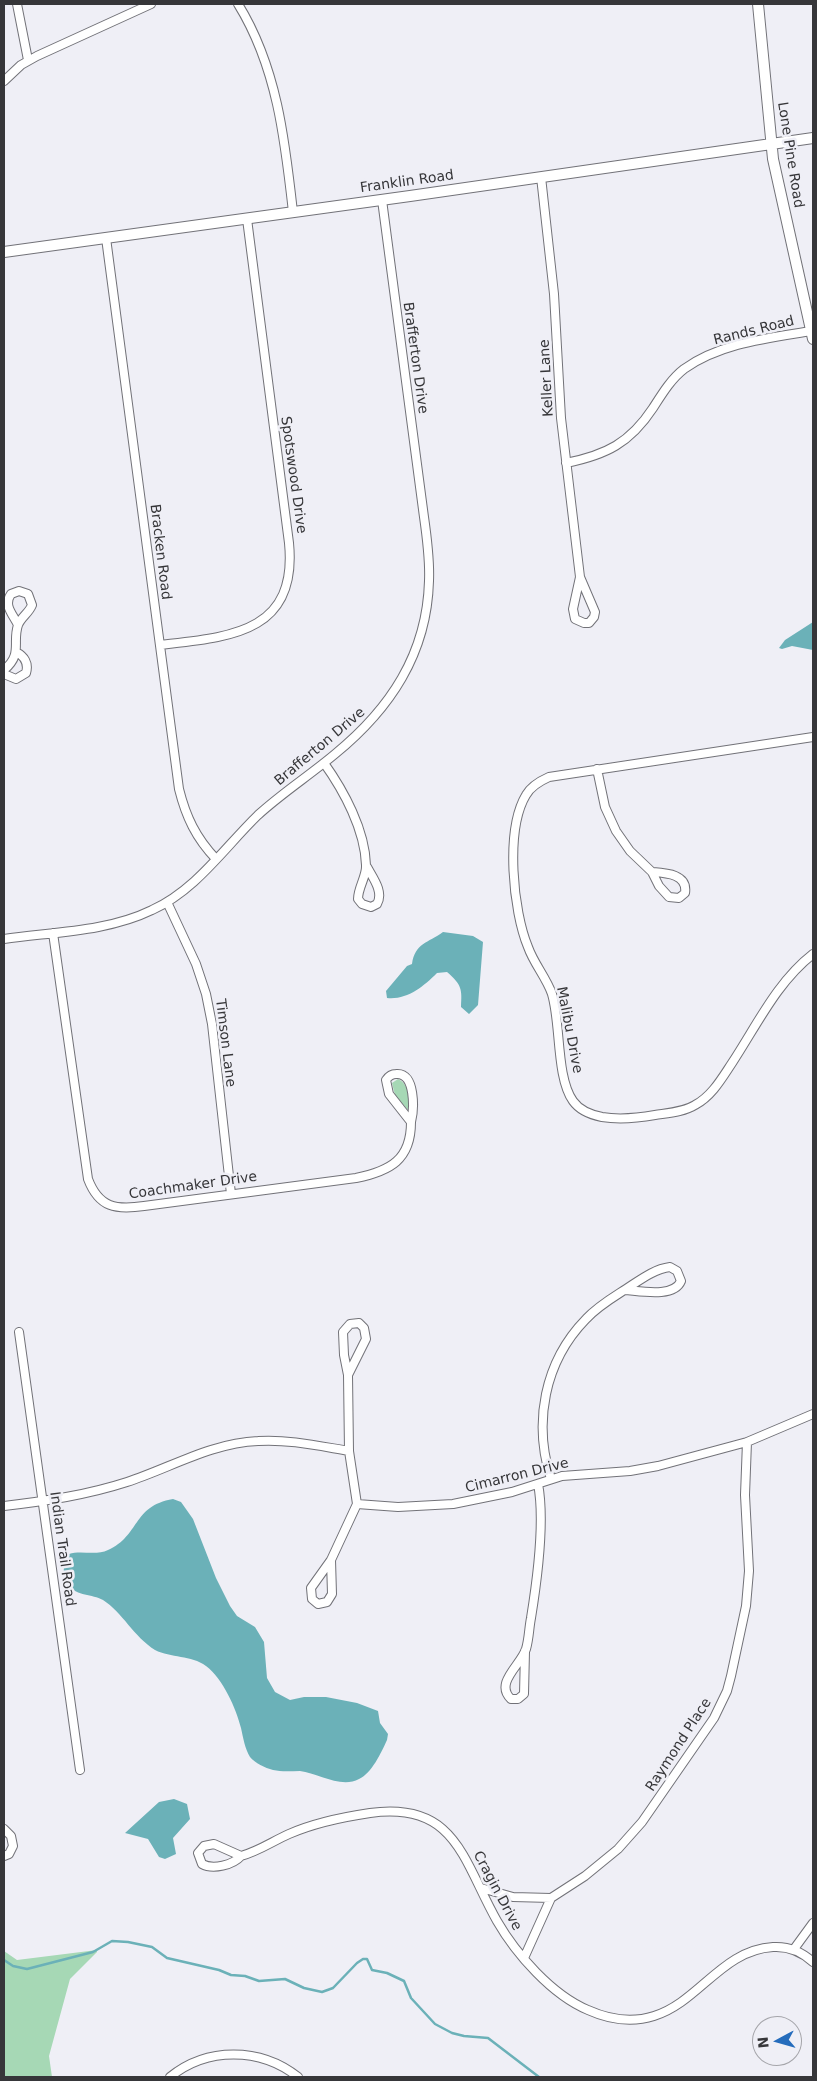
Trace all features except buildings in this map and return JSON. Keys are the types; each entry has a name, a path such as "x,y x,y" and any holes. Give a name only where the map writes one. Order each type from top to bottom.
{"street":[{"path":"17,4 28,60"},
{"path":"4,81 28,60 151,4"},
{"path":"238,4 260,44 273,87 281,120 293,212"},
{"name":"Lone Pine Road","path":"758,4 771,144 812,335"},
{"name":"Franklin Road","path":"4,252 813,138"},
{"name":"Keller Lane","path":"541,177 554,294 561,418 580,577 595,612 594,617 588,623 579,622 573,614 580,577"},
{"name":"Brafferton Drive","path":"4,939 120,922 139,916 166,902 196,880 266,809 368,726 399,686 418,644 428,598 430,575 382,200"},
{"name":"Spotswood Drive","path":"160,646 223,637 252,626 267,616 277,604 288,580 290,563 289,543 246,219"},
{"name":"Bracken Road","path":"106,238 176,772 183,807 197,836 216,859"},
{"name":"Rands Road","path":"566,463 600,455 624,442 642,425 674,379 705,357 731,348 812,335"},
{"path":"4,670 16,652 18,625"},
{"path":"4,674 16,679 26,673 27,664 25,659 16,652"},
{"name":"Malibu Drive","path":"813,737 549,777 531,789 521,807 514,845 514,879 522,929 528,949 552,995 566,1084 573,1100 578,1106 595,1116 624,1118 666,1113 695,1106 708,1096 720,1081 784,984 813,954"},
{"path":"324,763 350,807 362,842 367,867 377,886 380,896 377,904 371,907 362,904 358,898 367,867"},
{"path":"597,769 602,796 613,826 630,851 652,872 658,886 669,897 679,898 685,893 685,883 681,878 652,872"},
{"name":"Timson Lane","path":"166,902 196,964 206,994 212,1024 231,1194"},
{"name":"Coachmaker Drive","path":"53,933 86,1170 96,1196 109,1206 124,1208 356,1178 389,1168 403,1155 410,1137 413,1104 410,1084 400,1074 391,1075 386,1080 387,1089 411,1122"},
{"path":"551,1479 545,1461 542,1436 543,1410 550,1378 568,1343 581,1324 597,1308 625,1290 665,1268 674,1269 681,1281 676,1288 666,1291 625,1290"},
{"path":"331,1560 332,1594 327,1602 318,1604 312,1599 311,1588 331,1560 357,1504 349,1451 348,1375 344,1355 343,1332 350,1324 358,1323 364,1328 366,1339 348,1375"},
{"name":"Indian Trail Road","path":"19,1332 80,1770"},
{"name":"Cimarron Drive","path":"357,1504 398,1507 445,1505 493,1497 573,1474 644,1469 747,1442 813,1414"},
{"path":"4,1506 43,1501 105,1489 202,1453 244,1442 286,1442 349,1451"},
{"name":"Raymond Place","path":"551,1898 600,1865 632,1834 656,1803 714,1718 727,1692 740,1642 748,1589 749,1551 744,1495 747,1442"},
{"path":"526,1651 506,1683 506,1692 511,1699 518,1699 524,1694 526,1651 535,1587 540,1521 538,1484"},
{"name":"Cragin Drive","path":"242,1856 214,1844 204,1846 198,1853 200,1861 210,1867 231,1863 287,1834 320,1823 370,1813 407,1812 433,1821 452,1838 468,1862 504,1933 524,1958 559,1992 577,2005 605,2016 635,2020 654,2016 669,2010 729,1963 745,1954 766,1948 787,1947 794,1949"},
{"path":"4,1829 11,1836 13,1846 9,1854 4,1856"},
{"path":"481,1888 513,1897 551,1898 524,1958"},
{"path":"813,1922 794,1949 813,1961"},
{"path":"170,2077 196,2061 213,2056 231,2054 256,2056 268,2060 298,2077"}],"green space":[{"path":"398,1079 407,1088 408,1110 395,1095 392,1083"},
{"path":"97,1950 70,1979 49,2056 52,2077 4,2077 4,1951 17,1960"}],"water":[{"path":"813,622 813,650 792,646 779,648 785,640"},
{"path":"443,932 473,936 483,942 478,1005 469,1014 461,1007 460,988 456,980 447,972 437,973 420,988 408,995 387,998 386,991 407,966 412,964 419,948"},
{"path":"173,1499 181,1502 193,1519 216,1578 230,1606 237,1616 255,1627 264,1642 267,1678 275,1692 290,1700 304,1697 326,1697 357,1703 378,1711 380,1723 388,1734 387,1740 376,1762 364,1776 352,1782 345,1782 330,1780 307,1772 273,1770 257,1763 250,1757 244,1743 239,1720 228,1694 218,1678 206,1666 194,1660 155,1650 110,1605 99,1598 76,1592 69,1586 64,1570 69,1554 99,1553 108,1550 126,1537 150,1508"},
{"path":"174,1799 187,1804 190,1819 173,1838 176,1854 165,1859 159,1857 148,1839 125,1833 159,1802"}],"waterway":[{"path":"4,1960 13,1966 27,1969 93,1952 112,1941 128,1942 152,1947 167,1958 219,1970 231,1975 245,1976 259,1981 285,1979 304,1988 322,1992 333,1988 357,1963 367,1959 372,1970 387,1973 404,1981 411,1998 435,2024 452,2033 488,2038 539,2077"}]}
